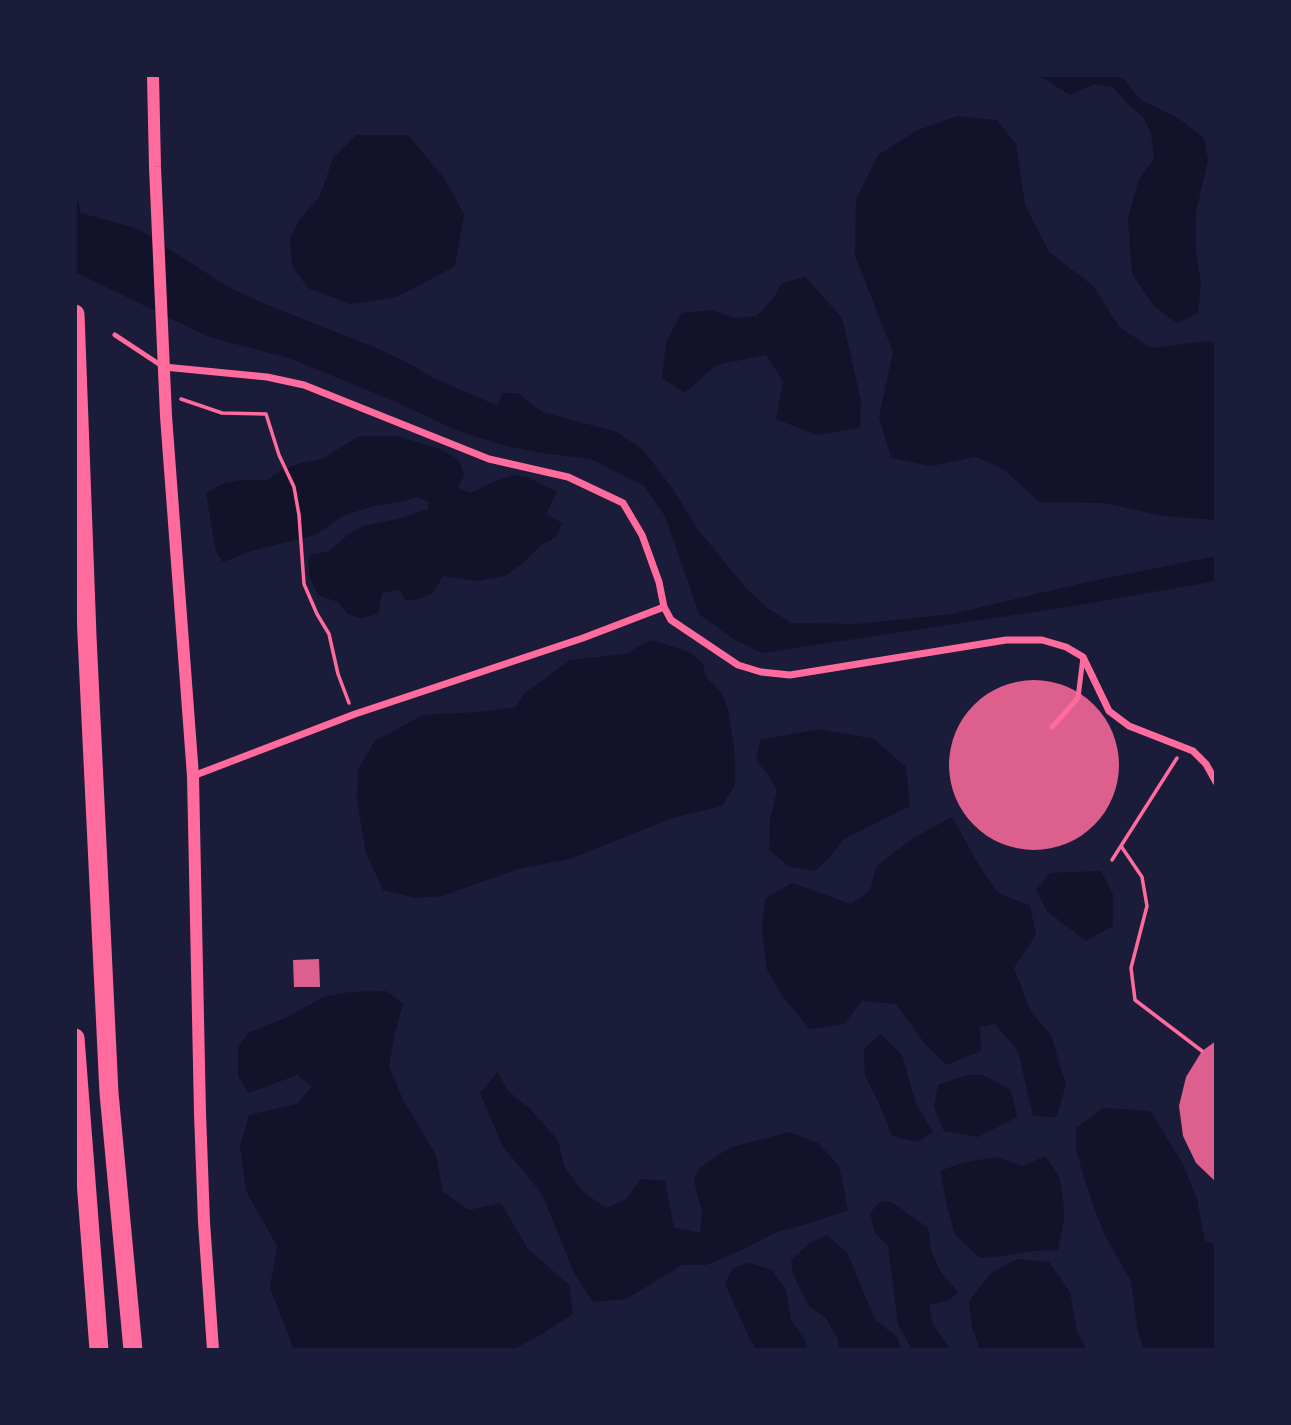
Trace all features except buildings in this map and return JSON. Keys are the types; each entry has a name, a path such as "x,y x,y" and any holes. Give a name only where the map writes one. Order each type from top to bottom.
{"highway":[{"path":"75,314 109,1093 133,1350"},
{"path":"75,1038 99,1350"}],"street":[{"path":"153,75 164,367 193,776 200,1114 213,1350"},
{"path":"164,367 267,377 304,385 489,459 568,477 623,503 642,535 659,582 664,607 671,620 738,665 761,672 790,675 1006,640 1042,640 1066,647 1083,657 1109,712 1129,726 1193,751 1206,764 1216,782"},
{"path":"193,776 355,714 583,638 664,607"}],"lane":[{"path":"115,335 164,367"},
{"path":"1052,727 1078,698 1083,657"}],"path":[{"path":"166,394 222,413 266,414 294,487 299,515 303,584 329,634 345,694 355,714"},
{"path":"1112,860 1184,747"},
{"path":"1121,846 1142,877 1147,906 1131,968 1135,1000 1202,1051"}],"shaded area":[{"path":"1038,75 1120,75 1141,100 1178,118 1204,138 1208,160 1196,212 1196,252 1201,284 1198,313 1177,323 1154,306 1132,274 1128,218 1139,179 1154,159 1151,133 1143,117 1113,87 1095,84 1070,95"},
{"path":"958,116 997,120 1016,144 1025,205 1049,252 1093,286 1120,328 1152,348 1209,341 1216,344 1216,520 1165,516 1103,503 1039,502 1005,470 976,457 931,466 891,458 879,417 893,352 855,256 856,200 878,155 918,130"},
{"path":"356,135 408,135 444,178 464,214 455,266 397,297 350,304 308,288 292,266 290,238 299,220 320,196 333,158"},
{"path":"75,190 81,213 138,229 228,287 265,304 379,349 433,378 498,406 502,393 518,393 542,412 617,432 643,450 672,488 699,531 745,587 766,607 791,623 857,624 952,614 1083,583 1216,556 1216,581 1073,606 762,653 735,640 699,614 665,516 644,486 591,459 502,445 456,430 289,358 209,337 75,272"},
{"path":"805,277 842,318 861,401 860,428 817,435 776,419 783,381 766,355 716,365 685,393 662,378 666,342 682,313 711,310 734,318 756,316 773,299 782,283"},
{"path":"359,436 397,436 440,449 459,460 464,475 458,488 471,493 513,475 527,477 557,492 546,514 562,523 556,537 540,546 505,576 479,581 443,576 433,593 406,601 399,590 382,593 378,614 361,618 348,614 338,602 318,595 310,578 308,560 311,554 328,552 363,526 428,509 428,502 417,497 374,506 345,515 315,535 251,551 223,562 216,552 206,493 224,483 267,480 279,471 322,459"},
{"path":"652,640 689,652 703,664 706,677 722,693 728,710 735,755 735,785 722,806 672,818 570,859 518,869 442,896 415,898 383,890 366,853 357,800 358,769 375,741 423,715 516,707 525,693 570,660 627,654"},
{"path":"819,729 874,739 906,767 910,806 844,839 815,871 790,867 769,850 770,820 777,790 756,760 760,740"},
{"path":"952,817 998,893 1030,906 1036,935 1014,968 1031,1012 1051,1035 1066,1085 1056,1117 1033,1116 1018,1051 995,1024 980,1027 981,1051 946,1065 925,1044 896,1004 862,1001 844,1024 810,1029 784,998 767,970 762,929 765,899 792,883 851,904 870,891 876,867 910,840"},
{"path":"1101,871 1113,894 1113,926 1086,941 1047,911 1036,890 1050,873"},
{"path":"386,991 403,1004 389,1066 403,1100 436,1155 443,1192 469,1210 501,1203 528,1249 569,1285 573,1314 512,1350 294,1350 270,1287 277,1246 246,1191 240,1146 249,1115 297,1104 312,1086 297,1075 249,1093 238,1076 238,1048 248,1033 290,1016 323,997 351,992"},
{"path":"881,1034 902,1055 916,1104 933,1132 917,1142 892,1136 865,1076 864,1049"},
{"path":"498,1072 507,1090 530,1109 558,1140 564,1166 583,1192 606,1208 625,1200 641,1179 665,1181 674,1228 700,1233 702,1212 694,1181 699,1168 729,1148 789,1132 818,1143 839,1166 848,1210 777,1232 706,1265 682,1265 626,1299 593,1302 574,1273 542,1194 502,1145 480,1093"},
{"path":"967,1075 983,1075 1011,1090 1017,1117 978,1137 944,1131 934,1107 938,1085"},
{"path":"1104,1108 1150,1111 1182,1162 1197,1199 1205,1241 1216,1245 1216,1350 1144,1350 1138,1332 1131,1281 1104,1234 1076,1150 1076,1128"},
{"path":"1045,1156 1059,1176 1063,1197 1064,1219 1058,1250 980,1258 955,1235 940,1171 962,1163 996,1157 1023,1166"},
{"path":"890,1201 928,1228 932,1253 940,1271 958,1292 948,1301 929,1305 933,1325 951,1350 912,1350 898,1324 888,1246 875,1233 870,1213 879,1203"},
{"path":"827,1235 848,1254 875,1320 897,1337 901,1350 838,1350 838,1340 826,1318 810,1307 793,1273 791,1260 811,1242"},
{"path":"1017,1259 1049,1262 1070,1292 1077,1332 1087,1350 980,1350 972,1328 969,1301 990,1274"},
{"path":"749,1263 772,1270 786,1290 791,1320 806,1342 808,1350 757,1350 725,1284 733,1268"}]}
